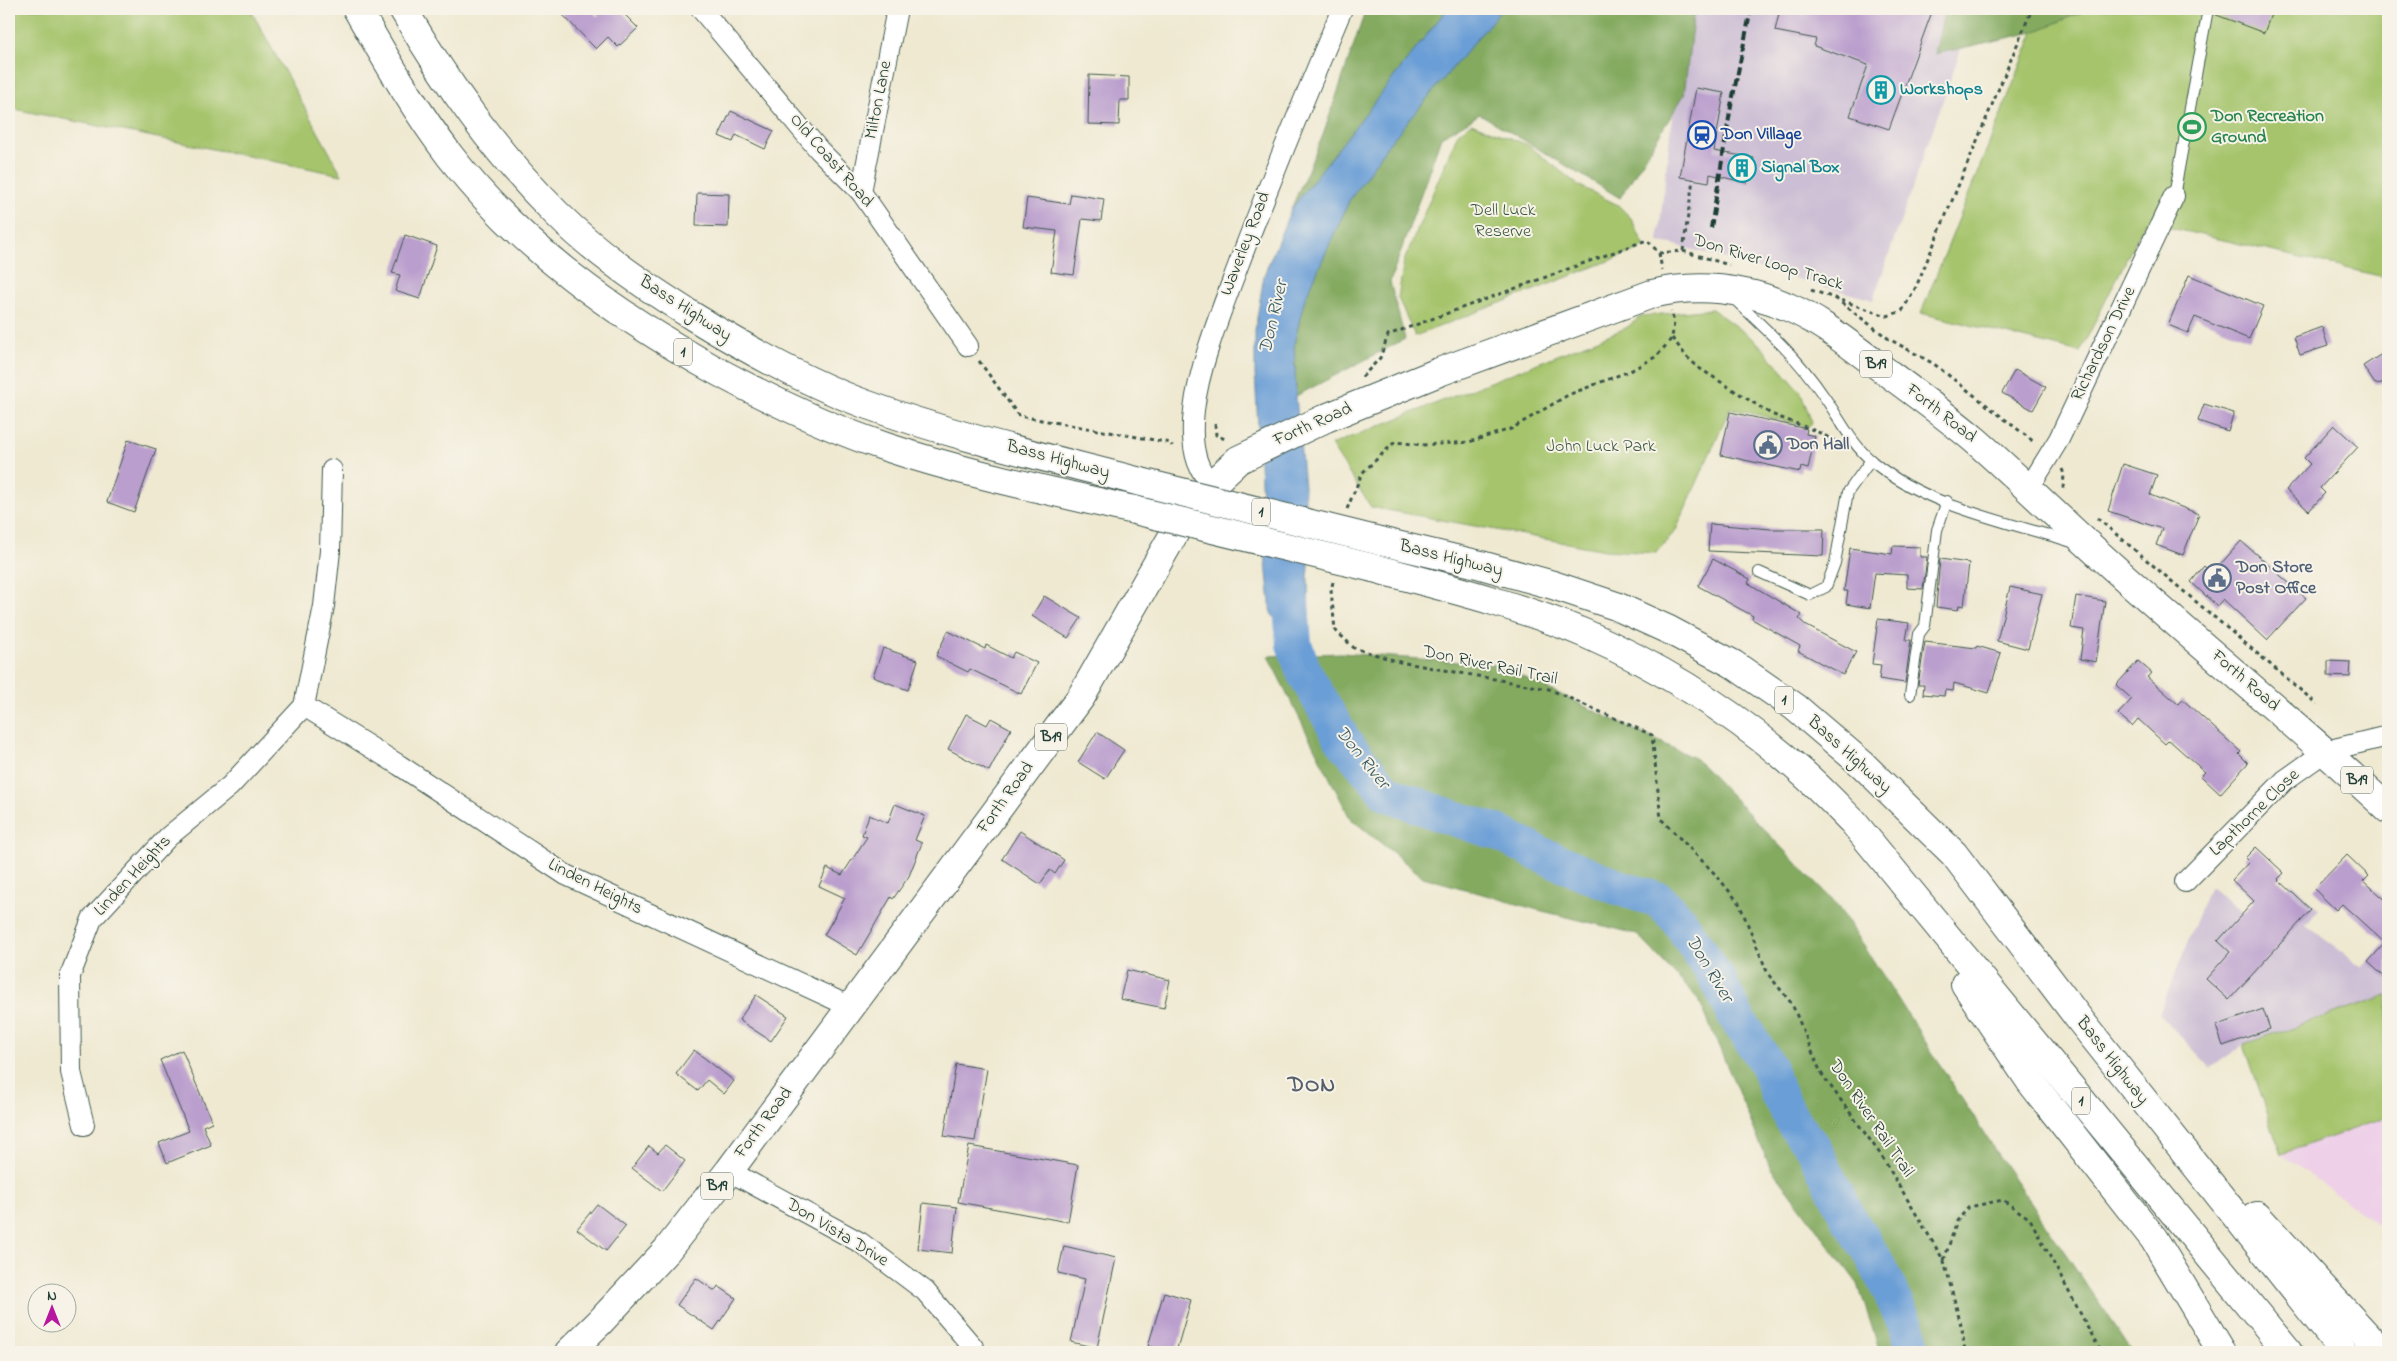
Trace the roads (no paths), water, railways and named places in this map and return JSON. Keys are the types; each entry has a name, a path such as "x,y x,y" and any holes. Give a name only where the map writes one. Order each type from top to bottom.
{"main road":[{"name":"Bass Highway","path":"357,9 402,86 450,156 492,204 548,258 601,300 656,337 776,402 826,425 884,447 991,477 1373,568 1472,595 1560,625 1617,649 1669,676 1702,696 1804,774 1852,822 2288,1352"},
{"name":"Bass Highway","path":"403,9 440,71 479,125 516,172 557,214 604,255 659,295 731,340 796,374 863,403 945,431 1380,542 1481,564 1553,585 1616,606 1669,630 1734,664 1795,707 1863,765 1954,854 2080,1020 2344,1352"},
{"name":"Forth Road","path":"568,1352 599,1323 666,1250 729,1171 1080,697 1191,504 1238,460 1326,418 1614,307 1667,291 1729,278 1809,317 1940,412 2029,488 2092,549 2326,750"},
{"name":"B19","path":"2326,750 2388,809"},
{"path":"1875,850 2030,1082 2154,1239 2222,1352"},
{"path":"2080,1020 2382,1352"}],"street":[{"name":"Old Coast Road","path":"701,9 819,150 861,192 968,346"},
{"name":"Milton Lane","path":"861,192 897,9"},
{"name":"Waverley Road","path":"1212,484 1204,477 1194,448 1194,410 1203,371 1221,311 1278,159 1342,9"},
{"name":"Richardson Drive","path":"2029,488 2063,431 2174,196"},
{"path":"304,706 324,606 330,551 332,470"},
{"name":"Linden Heights","path":"84,1125 71,1072 70,976 92,918 168,837 230,786 304,706 399,764 566,875 851,1007"},
{"name":"Lapthorne Close","path":"2185,882 2285,780 2326,750 2388,736"},
{"name":"Don Vista Drive","path":"729,1171 861,1244 925,1290 973,1347 974,1352"}],"lane":[{"path":"2174,196 2208,9"},
{"path":"1729,278 1823,394 1857,446 1871,460 1911,487 2017,528 2092,549"},
{"path":"1760,572 1810,595 1826,587 1835,562 1848,492 1871,460"},
{"path":"1910,695 1919,634 1926,626 1937,530 1947,501"}],"water":[{"path":"1447,9 1502,9 1387,146 1349,201 1304,301 1294,344 1296,396 1310,556 1308,577 1309,618 1294,644 1271,613 1265,553 1255,374 1255,330 1264,275 1291,209"}],"waterway":[{"name":"Don River","path":"1290,593 1294,644 1304,672 1344,742 1387,793 1438,813 1497,832 1538,853 1620,888 1659,900 1678,919 1720,983 1735,1015 1768,1066 1777,1092 1795,1125 1814,1149 1850,1221 1871,1252 1907,1327 1915,1352"}],"railway":[{"path":"1711,228 1731,106 1751,9"}],"place":[{"name":"Workshops","path":"1881,90"},
{"name":"Don Recreation Ground","path":"2192,127"},
{"name":"Don Village","path":"1702,135"},
{"name":"Signal Box","path":"1742,168"},
{"name":"Don Hall","path":"1768,445"},
{"name":"Don Store Post Office","path":"2217,578"}],"district":[{"name":"DON","path":"1312,1086"}],"park label":[{"name":"Dell Luck Reserve","path":"1503,221"},
{"name":"John Luck Park","path":"1601,447"}]}
